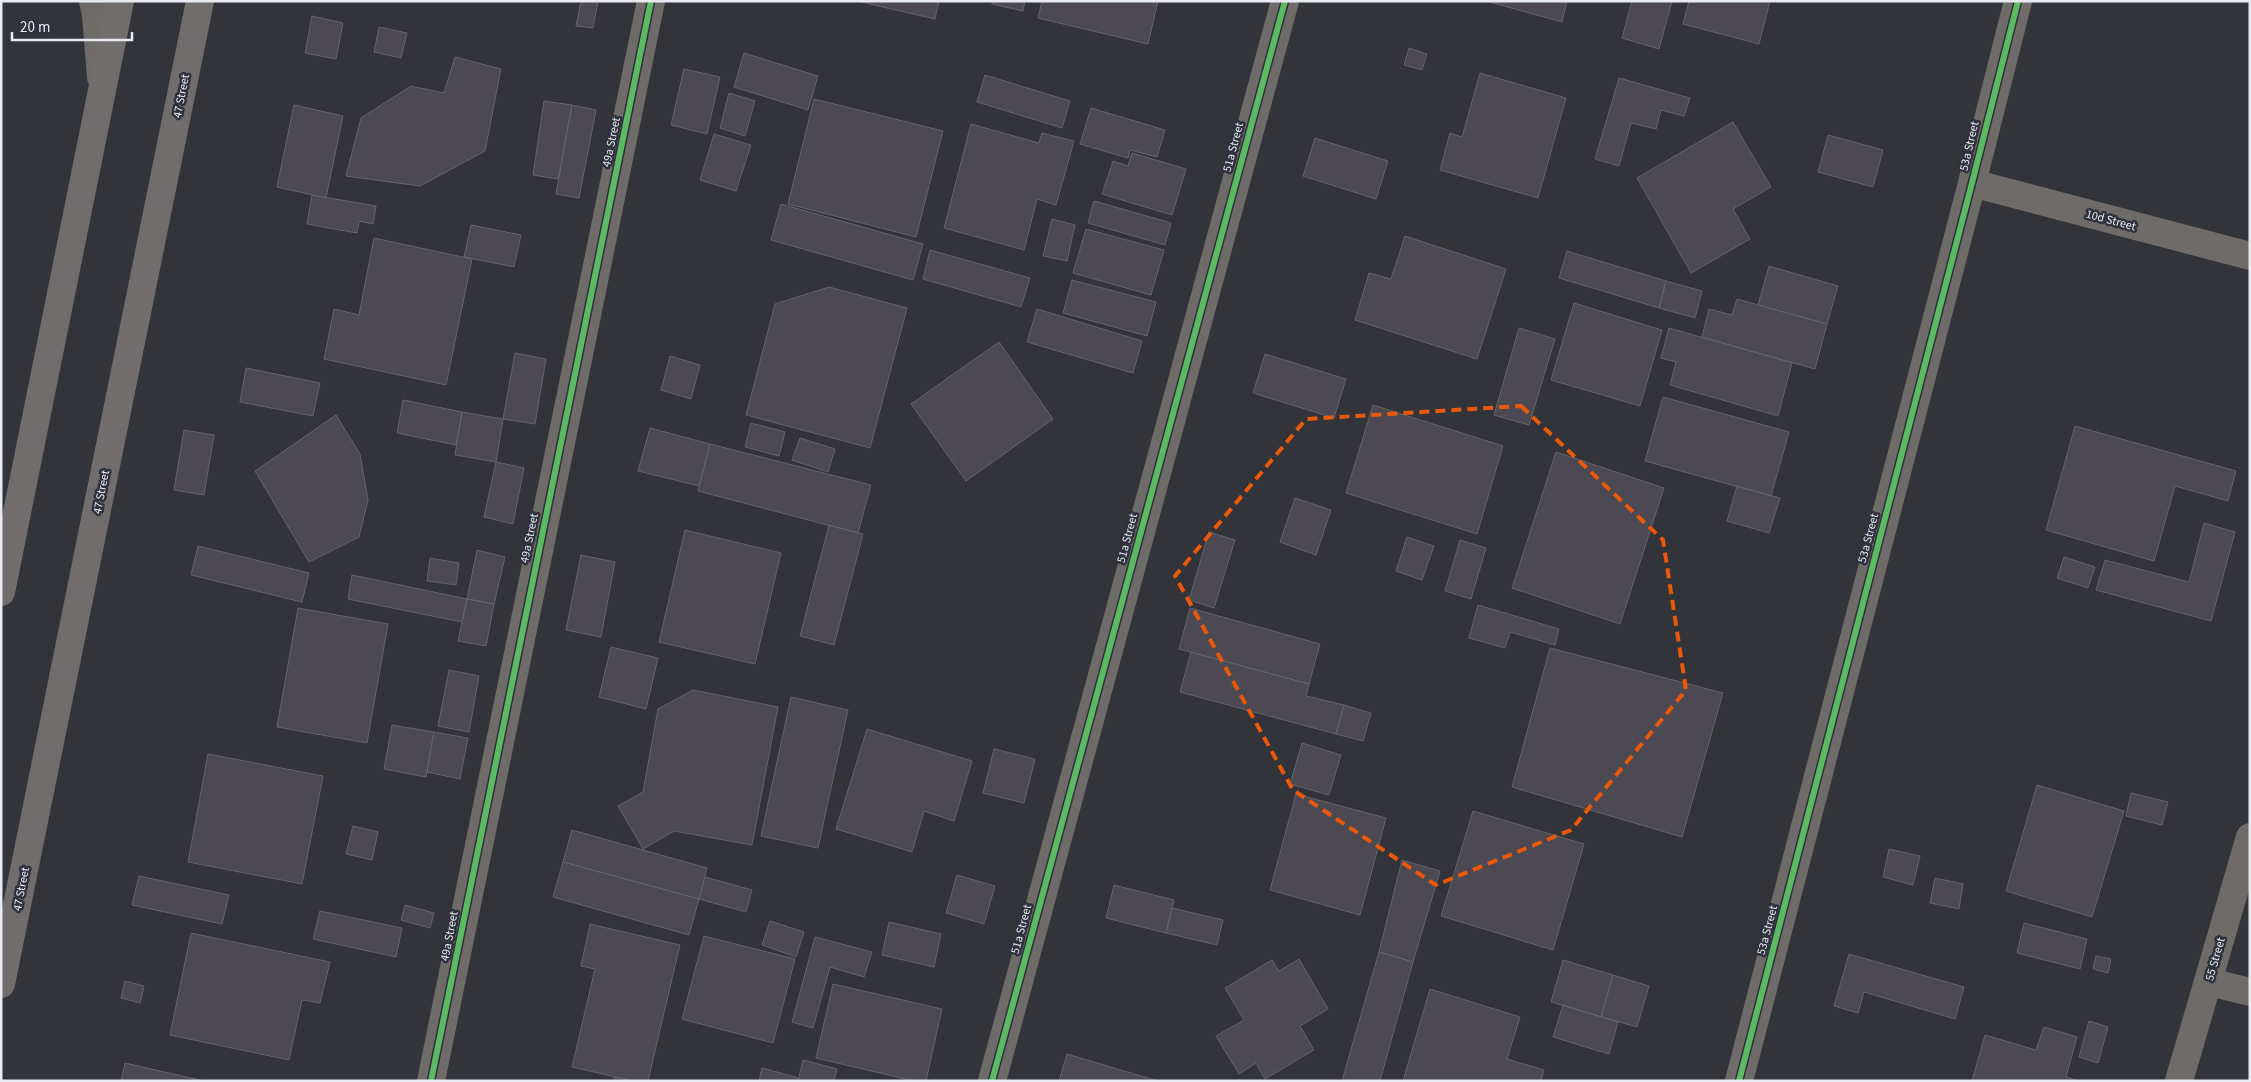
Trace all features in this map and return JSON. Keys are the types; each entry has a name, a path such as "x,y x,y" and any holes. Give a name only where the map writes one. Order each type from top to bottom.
{"street":[{"path":"93,1 96,15 102,86"},
{"path":"1,592 120,1"},
{"name":"47 Street","path":"1,984 200,1"},
{"name":"49a Street","path":"431,1081 651,1"},
{"name":"51a Street","path":"992,1081 1285,1"},
{"name":"53a Street","path":"1739,1081 2018,1"},
{"name":"10d Street","path":"1972,183 2250,256"},
{"name":"55 Street","path":"2179,1081 2250,837"},
{"path":"2209,982 2250,992"}],"highlighted area":[{"path":"1521,406 1663,540 1686,690 1571,830 1436,885 1293,790 1175,576 1306,419"}],"building":[{"path":"581,1 598,1 593,28 576,26"},
{"path":"857,1 939,1 935,19"},
{"path":"992,1 1025,1 1023,11 992,4"},
{"path":"1042,1 1158,1 1148,44 1038,18"},
{"path":"1486,1 1567,1 1562,22"},
{"path":"1632,1 1672,1 1659,49 1622,38"},
{"path":"1689,1 1770,1 1759,44 1683,24"},
{"path":"312,16 343,23 336,59 305,53"},
{"path":"379,27 407,33 401,58 374,52"},
{"path":"1409,48 1427,54 1422,70 1404,65"},
{"path":"744,53 818,76 808,110 734,87"},
{"path":"455,57 501,69 485,151 420,186 346,176 361,118 411,86 444,93"},
{"path":"684,69 720,77 707,134 671,125"},
{"path":"1480,73 1566,98 1538,198 1440,170 1450,133 1462,137"},
{"path":"985,75 1070,101 1062,128 977,102"},
{"path":"1619,78 1690,98 1684,116 1661,110 1656,129 1631,123 1619,166 1595,159"},
{"path":"729,93 755,101 745,136 720,128"},
{"path":"814,99 943,131 916,237 788,204"},
{"path":"544,101 572,105 558,179 533,175"},
{"path":"294,105 343,116 326,198 277,187"},
{"path":"572,105 596,110 579,198 556,194"},
{"path":"1091,108 1165,130 1157,157 1130,150 1128,158 1080,144"},
{"path":"1733,122 1771,187 1733,209 1750,239 1691,273 1637,178"},
{"path":"971,124 1039,143 1042,133 1074,141 1056,205 1037,199 1024,250 944,228"},
{"path":"714,134 751,145 736,191 700,180"},
{"path":"1828,135 1883,150 1873,187 1818,172"},
{"path":"1315,138 1388,161 1376,199 1303,176"},
{"path":"1132,153 1186,169 1172,215 1102,194 1113,161 1128,166"},
{"path":"312,195 376,206 373,224 359,221 357,233 307,224"},
{"path":"1094,201 1171,223 1165,245 1088,223"},
{"path":"781,204 923,244 913,280 771,240"},
{"path":"1052,219 1075,225 1067,261 1043,256"},
{"path":"471,225 521,235 514,267 464,257"},
{"path":"1086,229 1164,250 1151,295 1073,273"},
{"path":"1405,236 1506,269 1477,359 1355,320 1369,273 1391,279"},
{"path":"374,238 472,259 446,385 324,359 334,309 359,315"},
{"path":"930,250 1030,278 1021,307 923,279"},
{"path":"1567,251 1666,281 1659,308 1559,278"},
{"path":"1769,266 1838,286 1827,324 1758,305"},
{"path":"1072,280 1156,302 1147,336 1063,313"},
{"path":"1666,281 1702,291 1695,318 1659,308"},
{"path":"829,287 907,308 870,448 746,415 775,304"},
{"path":"1737,299 1827,324 1815,369 1702,337 1709,309 1732,315"},
{"path":"1574,303 1662,330 1640,406 1551,380"},
{"path":"1037,309 1142,341 1133,373 1027,342"},
{"path":"1519,328 1555,339 1529,425 1494,415"},
{"path":"1669,328 1792,363 1778,416 1670,385 1676,362 1661,358"},
{"path":"999,342 1053,419 966,481 911,404"},
{"path":"515,353 546,359 535,424 503,419"},
{"path":"1265,354 1346,379 1334,418 1253,393"},
{"path":"670,356 700,365 691,399 661,390"},
{"path":"246,368 320,383 313,416 240,402"},
{"path":"1663,397 1789,432 1771,496 1645,461"},
{"path":"403,400 462,412 456,445 397,433"},
{"path":"1373,405 1503,446 1477,534 1346,493"},
{"path":"462,412 503,419 496,462 455,455"},
{"path":"336,415 360,454 368,500 359,537 309,562 255,471"},
{"path":"751,423 785,432 779,456 745,447"},
{"path":"2075,426 2236,471 2228,501 2175,486 2154,561 2046,530"},
{"path":"650,428 710,444 699,486 638,471"},
{"path":"184,430 214,435 204,495 174,490"},
{"path":"800,438 835,449 828,472 792,460"},
{"path":"710,444 871,485 858,533 698,491"},
{"path":"1556,452 1664,488 1620,624 1512,588"},
{"path":"496,462 524,468 513,524 484,517"},
{"path":"1737,486 1780,498 1769,533 1727,521"},
{"path":"1295,498 1331,510 1316,555 1280,542"},
{"path":"2204,523 2235,532 2211,621 2096,590 2105,560 2189,582"},
{"path":"829,525 863,534 834,645 800,636"},
{"path":"685,530 781,553 755,664 659,642"},
{"path":"1209,532 1235,540 1214,608 1189,600"},
{"path":"1407,537 1434,546 1422,580 1396,571"},
{"path":"1460,540 1486,548 1471,599 1445,591"},
{"path":"198,546 309,573 302,602 191,575"},
{"path":"477,550 505,557 494,604 467,599"},
{"path":"581,555 615,562 601,637 566,630"},
{"path":"2064,557 2095,567 2088,588 2057,578"},
{"path":"430,558 459,563 456,585 427,581"},
{"path":"352,575 467,599 462,622 348,599"},
{"path":"467,599 494,604 486,646 458,641"},
{"path":"1478,605 1559,629 1555,645 1510,632 1505,648 1469,638"},
{"path":"298,608 388,624 367,743 277,727"},
{"path":"1190,608 1320,644 1309,684 1179,649"},
{"path":"611,647 658,658 646,709 599,697"},
{"path":"1550,648 1723,693 1682,837 1512,787"},
{"path":"1191,652 1309,684 1306,696 1344,705 1336,734 1180,692"},
{"path":"449,670 479,676 469,732 438,726"},
{"path":"693,690 778,707 752,845 674,831 643,849 618,806 643,792 658,709"},
{"path":"791,697 848,710 818,848 761,836"},
{"path":"1344,705 1371,713 1363,741 1336,734"},
{"path":"392,725 434,732 426,777 384,769"},
{"path":"867,729 972,761 954,821 924,811 912,852 836,829"},
{"path":"434,732 468,738 460,779 427,772"},
{"path":"1302,743 1341,755 1329,795 1290,784"},
{"path":"994,749 1035,759 1024,803 983,793"},
{"path":"208,754 323,776 302,884 188,862"},
{"path":"2037,785 2124,811 2092,917 2006,891"},
{"path":"2131,793 2168,802 2162,825 2126,816"},
{"path":"1296,794 1386,818 1360,915 1270,890"},
{"path":"1473,811 1584,844 1553,950 1441,916"},
{"path":"353,826 378,832 372,860 346,854"},
{"path":"572,830 707,868 699,899 563,862"},
{"path":"1889,849 1920,856 1913,885 1883,877"},
{"path":"1402,860 1440,871 1413,962 1379,952"},
{"path":"563,862 699,899 689,935 553,897"},
{"path":"957,875 995,886 984,924 946,913"},
{"path":"139,876 229,895 222,924 132,905"},
{"path":"705,877 752,890 746,912 699,899"},
{"path":"1935,878 1963,884 1959,909 1930,903"},
{"path":"1114,885 1174,900 1166,933 1106,918"},
{"path":"405,905 434,913 430,928 401,920"},
{"path":"1172,908 1223,920 1217,945 1166,933"},
{"path":"320,911 402,928 396,957 313,939"},
{"path":"770,921 804,932 796,957 762,945"},
{"path":"889,922 941,934 934,967 882,955"},
{"path":"2024,923 2087,939 2080,969 2017,953"},
{"path":"590,924 680,945 648,1081 633,1081 572,1067 595,969 581,966"},
{"path":"191,933 330,962 320,1003 302,1000 289,1060 170,1035"},
{"path":"704,936 795,959 773,1043 682,1019"},
{"path":"815,937 872,952 864,977 830,967 813,1028 792,1022"},
{"path":"1379,952 1413,962 1380,1081 1342,1081"},
{"path":"1849,954 1964,987 1955,1019 1864,992 1858,1013 1834,1006"},
{"path":"2096,956 2111,959 2108,973 2093,969"},
{"path":"1299,959 1328,1009 1300,1026 1314,1050 1265,1079 1256,1063 1239,1074 1216,1036 1244,1020 1225,988 1272,960 1279,971"},
{"path":"1563,960 1613,975 1601,1017 1551,1002"},
{"path":"1613,975 1649,986 1637,1027 1601,1017"},
{"path":"125,981 144,986 140,1003 121,998"},
{"path":"833,984 942,1009 926,1081 914,1081 816,1058"},
{"path":"1430,989 1520,1017 1507,1059 1544,1070 1541,1081 1403,1081"},
{"path":"1563,1005 1618,1022 1609,1054 1553,1037"},
{"path":"2089,1021 2108,1027 2098,1063 2079,1057"},
{"path":"2044,1027 2077,1037 2066,1077 2079,1081 1972,1081 1985,1035 2036,1050"},
{"path":"1067,1054 1158,1081 1059,1081"},
{"path":"803,1060 837,1069 834,1081 798,1081"},
{"path":"125,1063 204,1081 121,1081"},
{"path":"762,1068 799,1078 798,1081 759,1081"},
{"path":"614,1077 633,1081 614,1081"}],"cycle path":[{"path":"431,1081 651,1"},
{"path":"992,1081 1285,1"},
{"path":"1739,1081 2018,1"}]}
